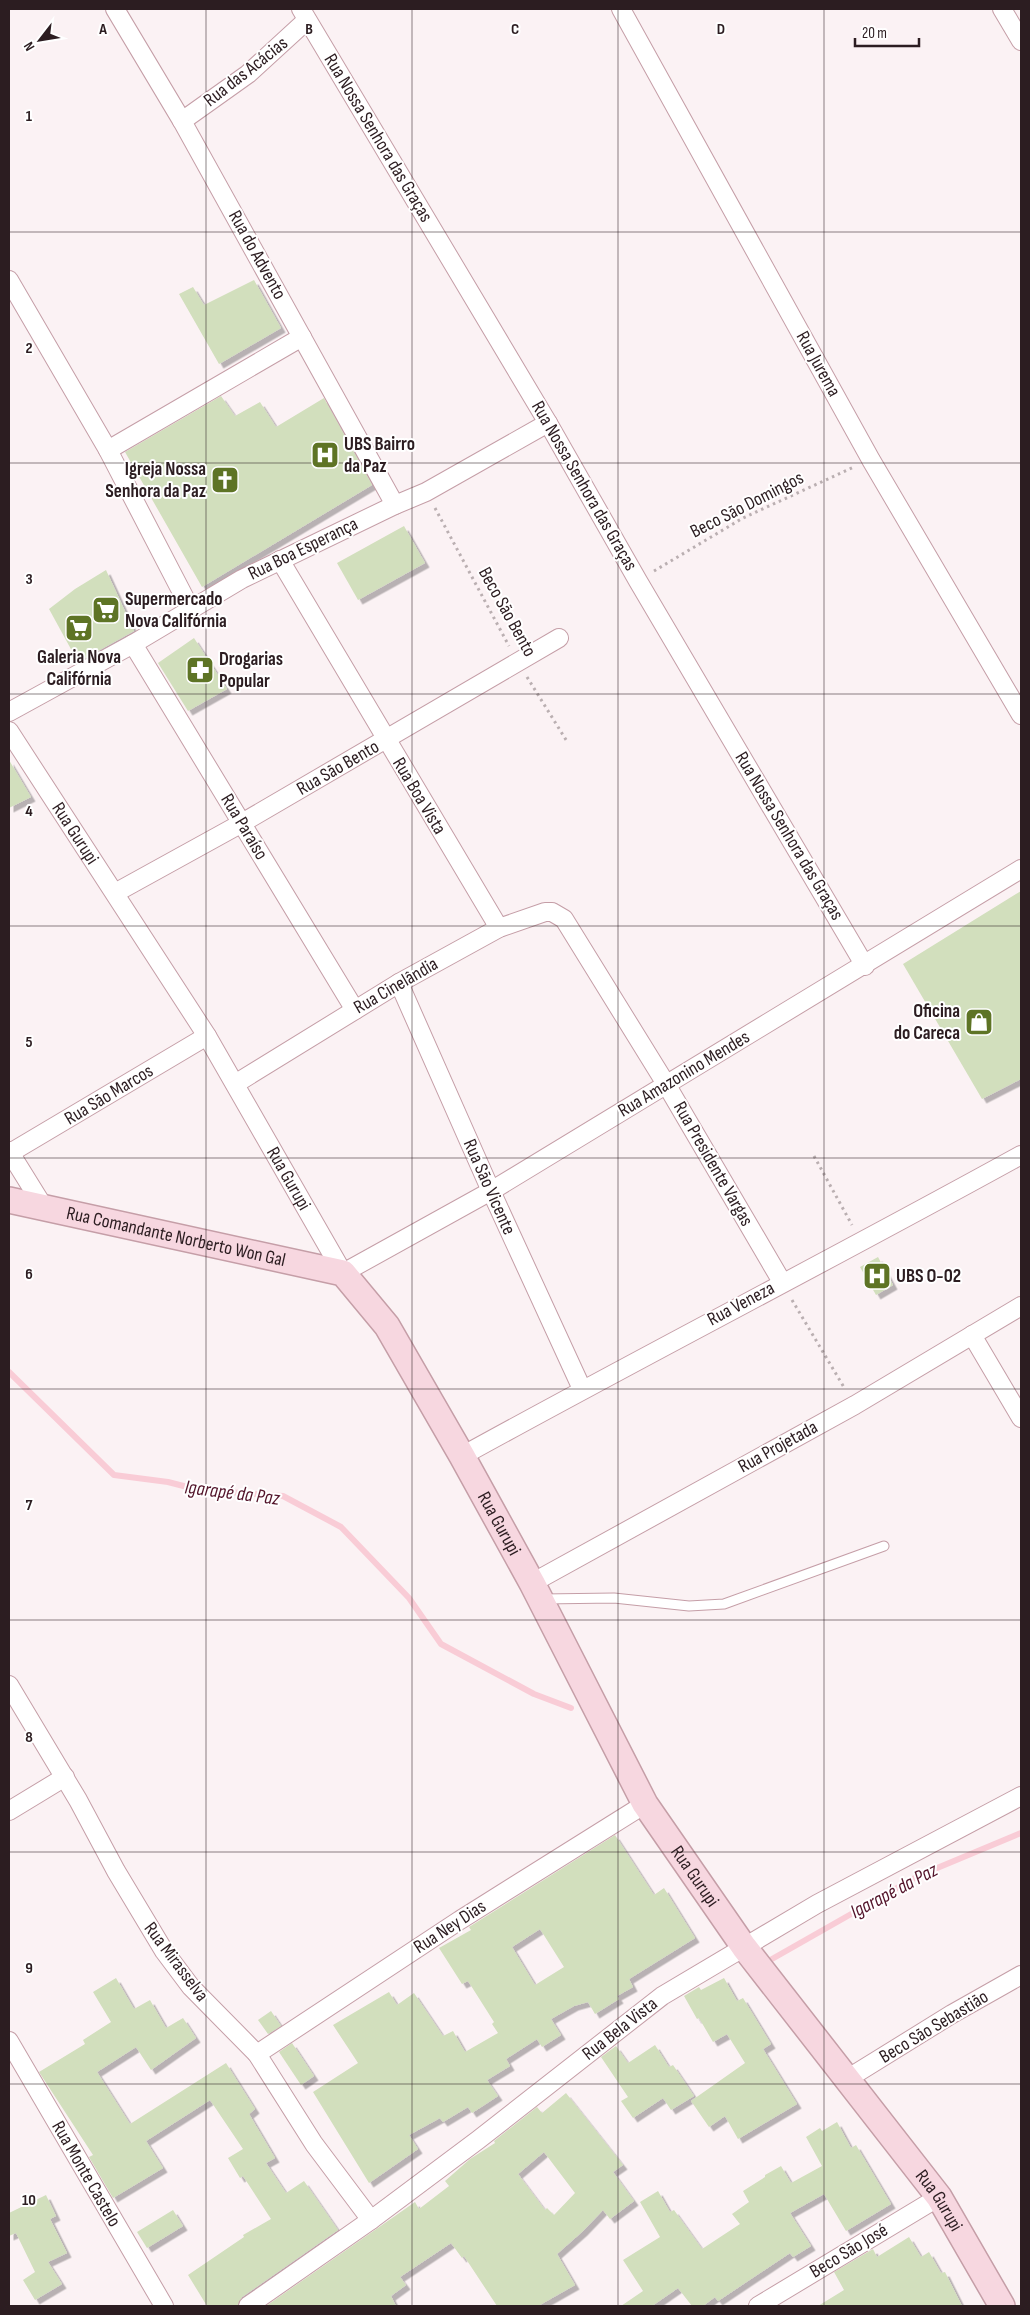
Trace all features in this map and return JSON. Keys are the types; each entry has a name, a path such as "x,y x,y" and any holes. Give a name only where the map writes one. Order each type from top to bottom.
{"street":[{"name":"Rua do Advento","path":"115,9 182,121 395,505"},
{"name":"Rua Jurema","path":"621,9 871,460 1021,715"},
{"path":"1002,9 1021,41"},
{"name":"Rua das Acácias","path":"182,121 248,74 304,14"},
{"name":"Rua Nossa Senhora das Graças","path":"304,14 548,423 638,581 865,966"},
{"path":"9,280 108,450 190,608"},
{"path":"108,450 302,337"},
{"name":"Rua Boa Esperança","path":"9,712 133,644 190,608 280,560 426,492 548,423"},
{"name":"Rua Boa Vista","path":"280,560 499,928"},
{"name":"Rua São Bento","path":"115,893 242,823 559,638"},
{"name":"Rua Paraíso","path":"133,644 355,1010"},
{"name":"Rua Gurupi","path":"9,731 207,1036 343,1273 387,1326 462,1456 536,1591 645,1804 744,1946 846,2080 940,2197 1002,2306"},
{"name":"Rua Amazonino Mendes","path":"343,1273 491,1191 865,966 1021,869"},
{"name":"Rua Cinelândia","path":"235,1084 400,983 499,928 545,912 552,912 564,919"},
{"name":"Rua Presidente Vargas","path":"564,919 666,1084 782,1282"},
{"name":"Rua São Vicente","path":"400,983 491,1191 582,1389"},
{"name":"Rua São Marcos","path":"10,1152 207,1036"},
{"path":"10,1152 45,1209"},
{"name":"Rua Veneza","path":"462,1456 582,1389 782,1282 862,1242 1021,1155"},
{"name":"Rua Comandante Norberto Won Gal","path":"9,1200 343,1273"},
{"name":"Rua Projetada","path":"536,1591 1021,1306"},
{"path":"972,1336 1021,1418"},
{"name":"Rua Mirasselva","path":"9,1684 65,1777 116,1871 164,1951 191,1987 257,2054 314,2144 371,2220"},
{"path":"9,1810 65,1777"},
{"name":"Rua Bela Vista","path":"248,2306 371,2220 478,2140 662,1996 817,1904 1021,1796"},
{"name":"Rua Ney Dias","path":"257,2054 460,1920 645,1804"},
{"name":"Beco São Sebastião","path":"846,2080 952,2014 1021,1975"},
{"name":"Rua Monte Castelo","path":"9,2041 164,2306"},
{"name":"Beco São José","path":"758,2306 940,2197"}],"lane":[{"path":"536,1591 689,1606 724,1604 884,1546"}],"path":[{"name":"Beco São Domingos","path":"638,581 743,518 871,460"},
{"name":"Beco São Bento","path":"426,492 518,662 568,742"},
{"path":"814,1156 862,1242"},
{"path":"782,1282 854,1404"}],"building":[{"path":"254,280 281,328 219,364 179,294 193,287 204,305"},
{"name":"Igreja Nossa Senhora da Paz","path":"221,396 235,416 260,402 276,427 324,398 372,485 202,587 125,452"},
{"path":"404,526 425,563 358,600 337,563"},
{"path":"106,570 134,631 78,662 49,609 75,589"},
{"path":"194,638 227,689 188,711 158,663"},
{"path":"9,760 31,797 9,808"},
{"name":"Oficina do Careca","path":"1021,891 1021,1079 982,1099 903,964"},
{"name":"UBS O-02","path":"878,1257 893,1285 876,1295 860,1267"},
{"path":"615,1835 654,1895 664,1888 695,1938 629,1979 633,1987 617,1996 619,1999 595,2014 588,2002 574,2006 551,2019 561,2035 542,2047 537,2039 506,2059 510,2066 487,2080 498,2096 472,2113 468,2107 443,2122 440,2118 409,2135 418,2149 369,2183 313,2092 358,2063 333,2025 389,1992 397,2005 414,1993 443,2036 453,2031 465,2052 498,2033 492,2024 494,2022 468,1981 462,1984 439,1948 471,1930 469,1927","holes":["540,1929 564,1967 535,1985 512,1947"]},
{"path":"116,1978 134,2009 150,2000 166,2028 183,2018 196,2038 151,2070 136,2047 97,2072 130,2124 226,2063 255,2109 249,2114 275,2158 266,2163 286,2193 304,2181 338,2230 242,2297 237,2306 207,2306 188,2275 244,2237 243,2235 271,2219 243,2176 240,2178 228,2158 243,2149 210,2100 146,2141 163,2168 113,2198 89,2157 93,2155 39,2072 85,2044 83,2040 111,2022 93,1992"},
{"path":"724,1978 737,2001 743,1998 771,2044 763,2049 797,2104 738,2139 725,2116 709,2127 691,2101 745,2063 727,2034 713,2042 684,1996 699,1987 701,1990"},
{"path":"271,2011 281,2026 268,2034 258,2020"},
{"path":"292,2043 314,2076 301,2085 279,2052"},
{"path":"655,2045 669,2067 673,2065 694,2096 671,2110 663,2098 633,2118 621,2101 628,2097 601,2057 616,2046 628,2063"},
{"path":"566,2093 623,2165 613,2172 634,2201 610,2219 603,2210 557,2254 575,2285 538,2306 497,2306 464,2256 462,2258 451,2243 400,2277 406,2285 391,2296 396,2306 266,2306 415,2202 419,2209 449,2186 445,2181 470,2159 495,2143 494,2141 537,2107 542,2113","holes":["544,2152 575,2193 554,2215 547,2208 545,2210 518,2174"]},
{"path":"837,2122 851,2148 856,2145 891,2204 846,2231 824,2194 790,2213 811,2246 793,2257 790,2253 718,2301 715,2297 703,2306 692,2306 678,2288 652,2306 621,2306 643,2291 623,2260 660,2237 640,2202 658,2191 670,2212 674,2210 702,2249 740,2224 732,2214 749,2202 743,2191 765,2177 765,2175 781,2166 791,2183 822,2166 806,2137 820,2128 822,2131"},
{"path":"46,2195 56,2216 50,2219 67,2253 48,2262 62,2284 35,2300 23,2280 35,2272 16,2233 9,2236 9,2213"},
{"path":"173,2210 183,2226 147,2248 137,2232"},
{"path":"909,2237 921,2257 929,2252 941,2273 945,2272 962,2306 818,2306 844,2290 834,2272 873,2249 877,2257"}],"waterway":[{"name":"Igarapé da Paz","path":"9,1372 114,1475 168,1482 199,1490 283,1496 341,1527 409,1598 441,1644 534,1694 571,1708"},
{"name":"Igarapé da Paz","path":"772,1959 918,1876 1021,1833"}],"place":[{"name":"UBS Bairro da Paz","path":"325,455"},
{"name":"Igreja Nossa Senhora da Paz","path":"225,480"},
{"name":"Supermercado Nova Califórnia","path":"106,610"},
{"name":"Galeria Nova Califórnia","path":"79,628"},
{"name":"Drogarias Popular","path":"200,670"},
{"name":"Oficina do Careca","path":"979,1022"},
{"name":"UBS O-02","path":"877,1276"}]}
